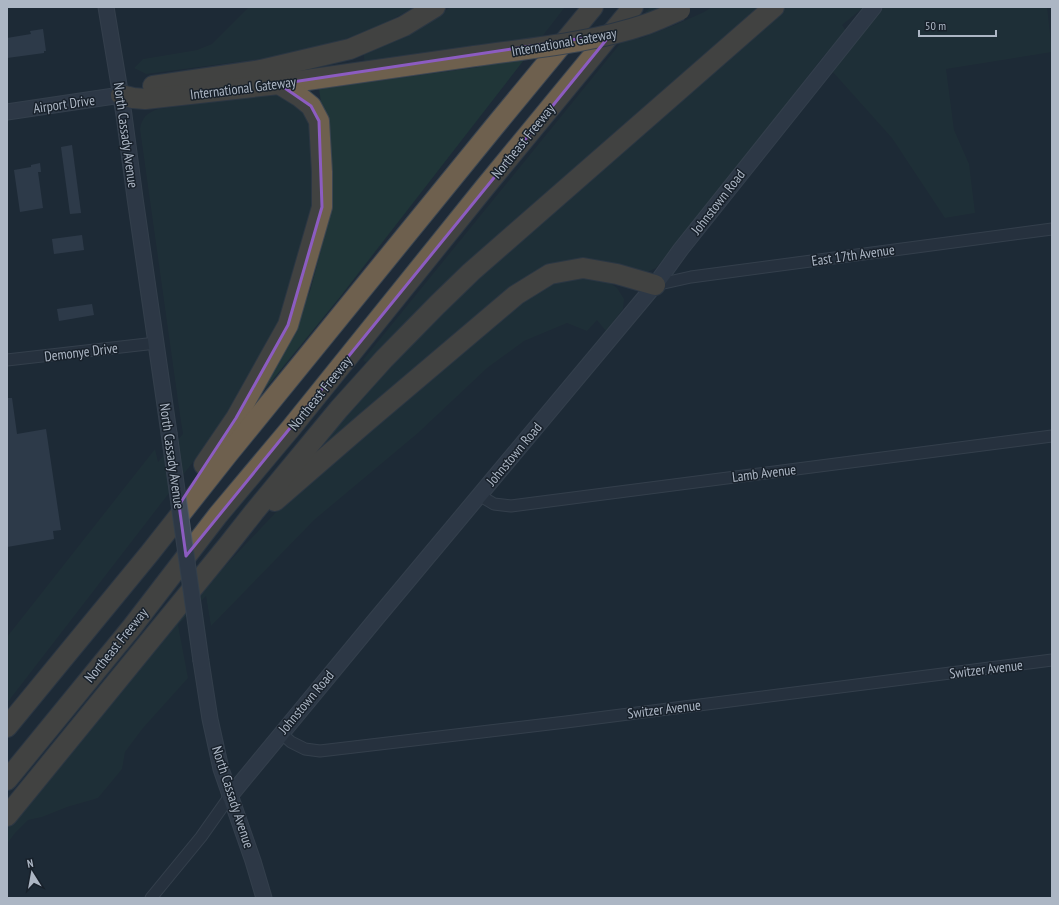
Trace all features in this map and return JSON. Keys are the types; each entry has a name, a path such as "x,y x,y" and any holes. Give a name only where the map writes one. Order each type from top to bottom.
{"highway":[{"path":"404,26 428,7"},
{"name":"International Gateway","path":"121,95 156,84 261,70 350,49 404,26 435,7"},
{"path":"572,33 588,7"},
{"path":"7,727 593,7"},
{"name":"Northeast Freeway","path":"7,780 132,627 214,520 291,428 485,187 634,7"},
{"path":"7,816 254,512 339,409 384,359 476,267 774,7"},
{"name":"International Gateway","path":"121,95 145,99 279,84 557,44 610,35 648,24 684,8"},
{"path":"149,554 196,477 236,418 288,325 322,207 322,172 319,121 311,106 279,84"},
{"path":"228,545 317,465 516,295 550,274 583,268 617,274 655,285"}],"main road":[{"name":"North Cassady Avenue","path":"106,7 124,115 211,726 221,769 253,861 264,898"},
{"name":"Johnstown Road","path":"230,796 655,285 681,249 874,7"},
{"name":"Airport Drive","path":"7,112 121,95"}],"street":[{"name":"East 17th Avenue","path":"655,285 691,277 1052,229"},
{"name":"Demonye Drive","path":"7,360 156,343"},
{"name":"Lamb Avenue","path":"479,495 494,504 511,506 1052,436"},
{"name":"Switzer Avenue","path":"281,734 304,750 320,751 566,722 1052,660"},
{"name":"Johnstown Road","path":"151,898 201,837 230,796"}],"highlighted area":[{"path":"611,34 186,556 179,505 236,418 288,325 322,207 319,121 311,106 279,84"}],"green space":[{"path":"249,7 414,7 377,28 329,45 268,58 146,74 134,68 143,59 197,50 212,44"},
{"path":"451,7 565,7 340,297 261,394 257,392 284,350 310,291 321,250 331,199 331,168 319,89 479,67 497,44 365,63 363,52 405,36"},
{"path":"650,7 664,7 639,39 675,25 712,7 767,7 370,366 363,360"},
{"path":"787,7 864,7 842,25 846,31 821,59 759,140 656,268 647,272 637,272 577,259 549,266 300,470 341,415 422,328"},
{"path":"884,7 1047,7 1052,52 946,69 954,130 969,164 975,213 945,218 892,138 832,71"},
{"path":"275,94 283,95 300,106 308,119 314,155 312,212 289,300 253,375 200,453 7,703 7,637 155,449 158,462 183,434 140,129 142,121 148,114 158,109"},
{"path":"567,276 606,280 617,288 624,299 623,309 606,331 597,320 587,331 567,323 524,341 487,368 418,433 314,520 211,626 206,596 178,625 188,678 143,728 125,752 122,769 98,798 67,807 42,817 28,820 15,833 7,844 7,825 211,581 278,510 514,305"}],"building":[{"path":"43,29 46,51 44,51 44,53 7,58 7,38 31,34 30,31"},
{"path":"72,145 81,213 70,214 61,147"},
{"path":"40,163 41,172 38,172 43,208 20,212 14,170 31,167 31,165"},
{"path":"82,235 84,250 54,254 52,239"},
{"path":"92,304 94,315 59,321 57,309"},
{"path":"7,398 12,398 17,434 46,429 61,530 53,531 54,539 7,547"}]}
